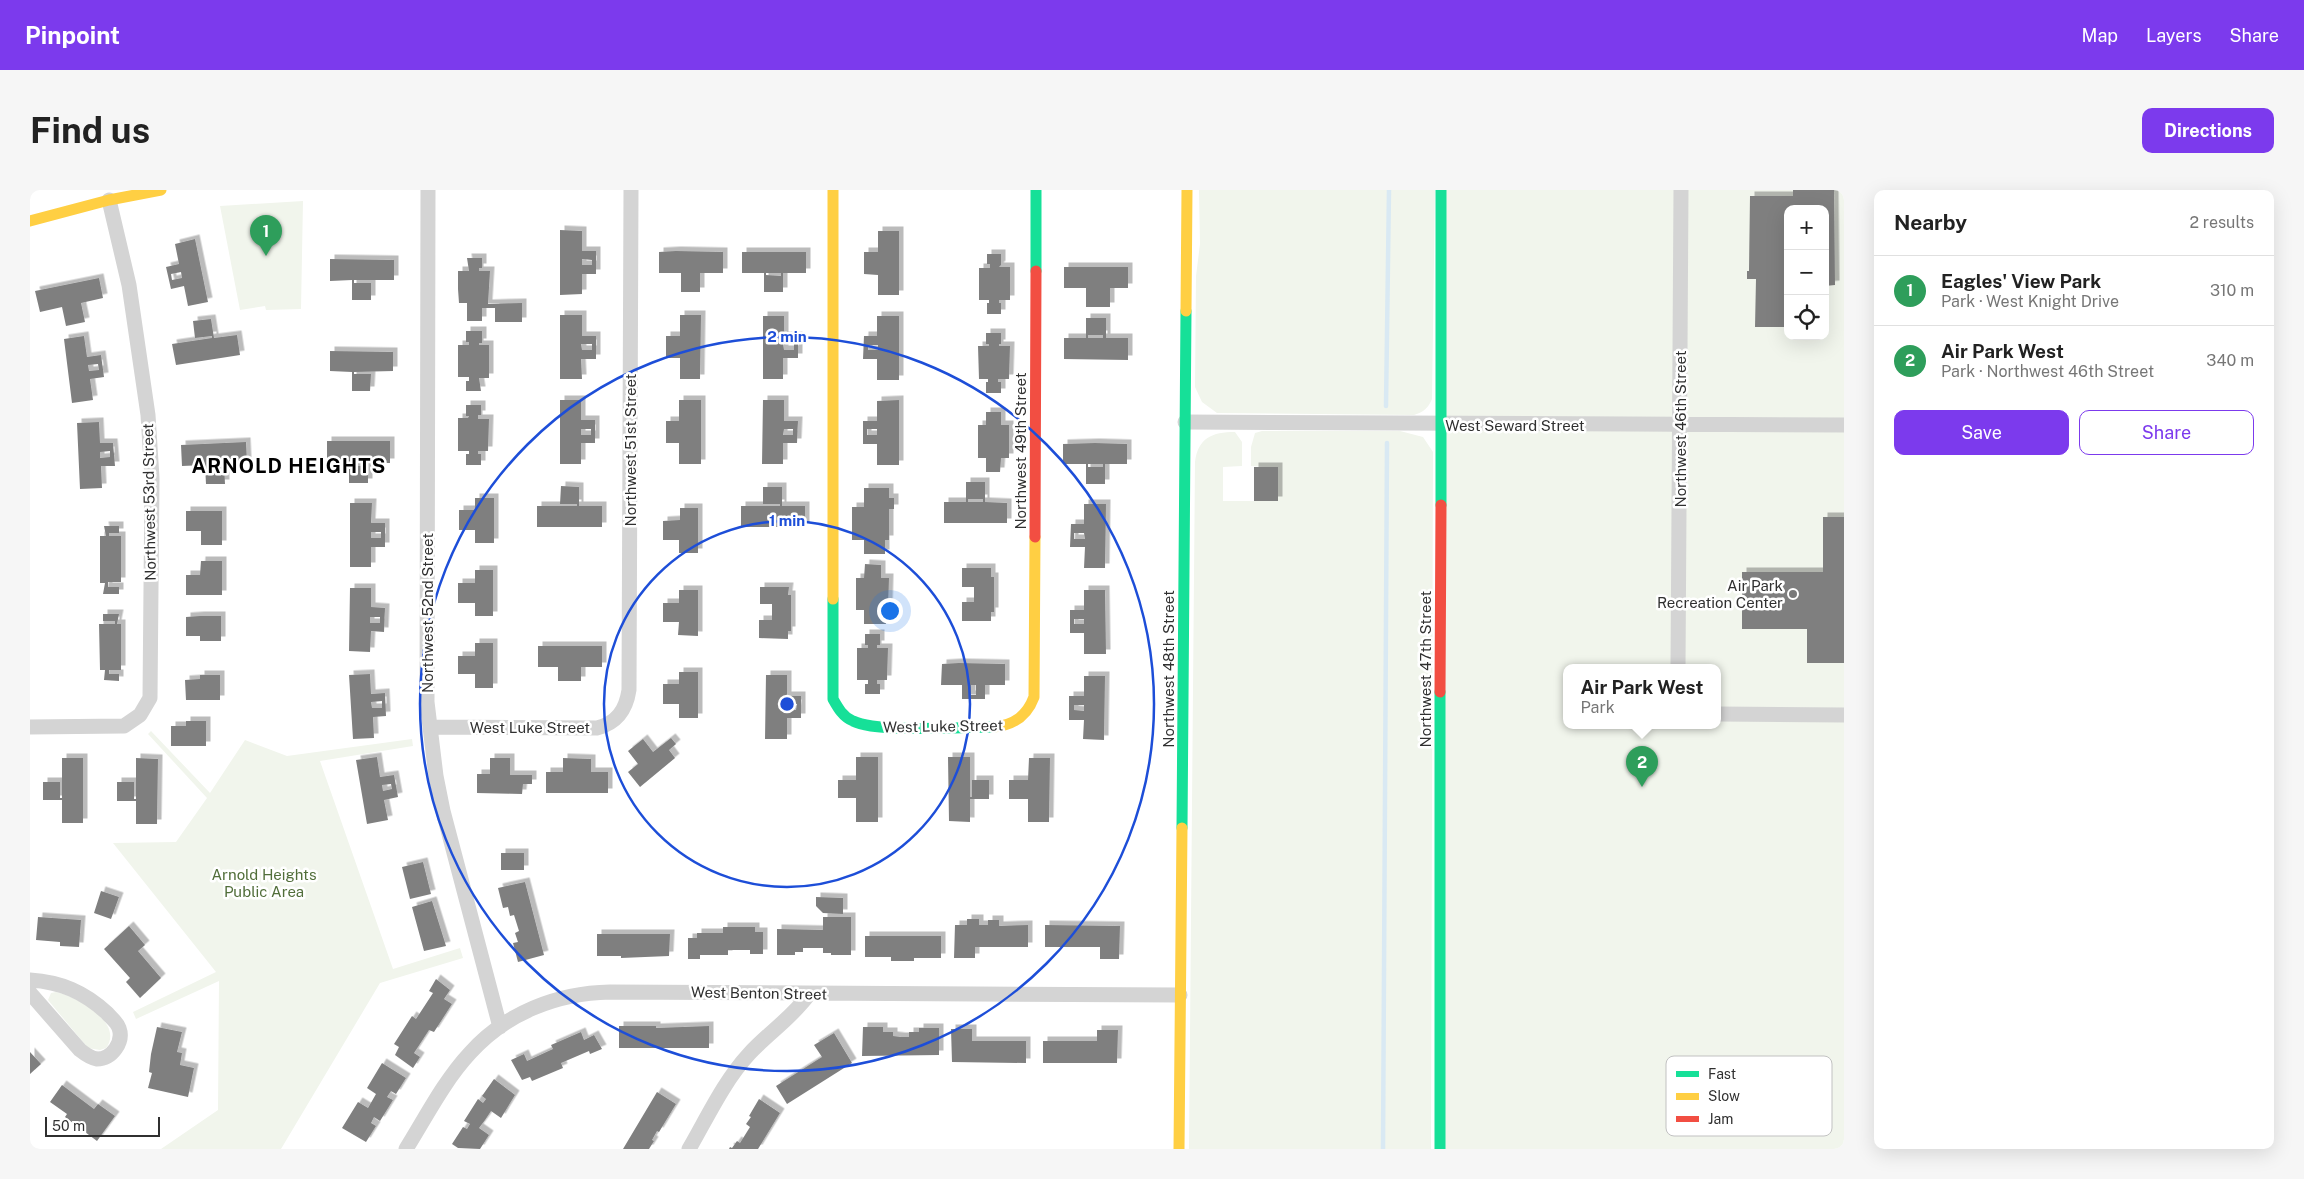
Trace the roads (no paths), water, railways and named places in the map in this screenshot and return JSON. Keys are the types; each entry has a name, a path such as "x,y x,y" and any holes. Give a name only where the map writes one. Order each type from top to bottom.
{"street":[{"path":"30,221 109,200 161,190"},
{"name":"Northwest 52nd Street","path":"428,190 426,677 430,727 443,811 500,1027"},
{"name":"Northwest 51st Street","path":"624,708 629,690 631,190"},
{"name":"West Luke Street","path":"834,190 832,688 837,708 853,723 870,726 996,727 1015,723 1028,710"},
{"name":"Northwest 49th Street","path":"1028,710 1035,689 1036,190"},
{"name":"Northwest 48th Street","path":"1179,1149 1187,190"},
{"name":"Northwest 47th Street","path":"1440,1149 1441,190"},
{"name":"Northwest 46th Street","path":"1678,664 1681,190"},
{"name":"Northwest 53rd Street","path":"30,727 118,727 132,722 140,715 147,706 151,689 150,451 134,316 109,200"},
{"name":"West Seward Street","path":"1185,422 1440,425 1844,425"},
{"name":"West Luke Street","path":"430,727 597,728 609,724 624,708"},
{"path":"1721,714 1844,715"},
{"path":"30,980 65,986 82,993 98,1005 119,1026 120,1038 116,1047 110,1054 100,1058 87,1056 30,993"},
{"name":"West Benton Street","path":"406,1149 458,1067 480,1043 500,1027 535,1007 563,998 586,994 668,992 1180,995"},
{"path":"689,1149 733,1075 743,1062 764,1039 787,1020 809,994"}],"waterway":[{"path":"1386,406 1389,190"},
{"path":"1383,1149 1387,443"}],"place":[{"name":"Eagles' View Park","path":"266,256"},
{"name":"Air Park Recreation Center","path":"1793,594"},
{"name":"Air Park West","path":"1642,787"}],"district":[{"name":"ARNOLD HEIGHTS","path":"289,466"}],"park label":[{"name":"Arnold Heights Public Area","path":"264,882"}]}
